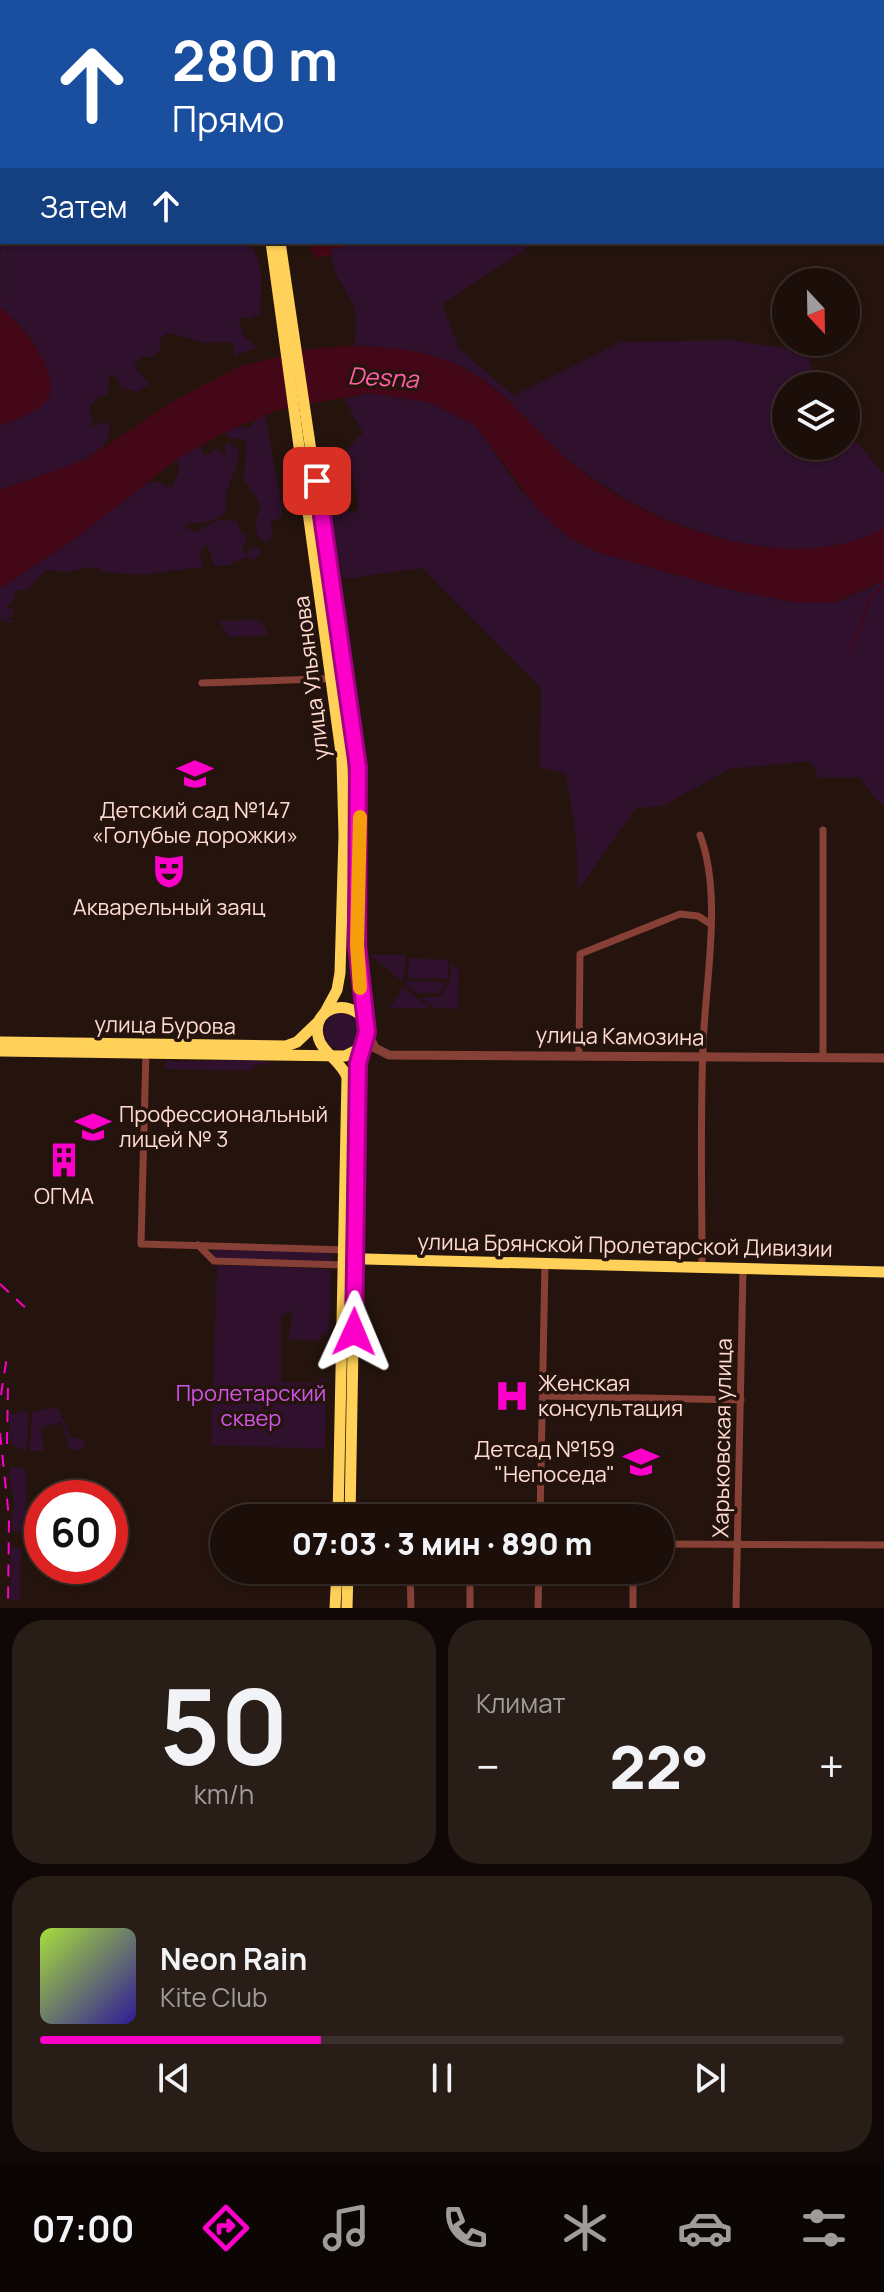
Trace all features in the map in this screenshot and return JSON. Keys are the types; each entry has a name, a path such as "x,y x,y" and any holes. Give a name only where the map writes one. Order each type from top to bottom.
{"main road":[{"name":"улица Ульянова","path":"271,244 347,678 360,800 357,945 366,1028"},
{"name":"улица Ульянова","path":"280,244 342,760 344,838 340,973 337,990 322,1017"},
{"path":"350,1250 358,1063 366,1028 355,1010 339,1006 322,1017 320,1042 341,1064 347,1077 350,1250 355,1263 350,1504"},
{"name":"улица Бурова","path":"0,1051 286,1046 297,1042 322,1017"},
{"name":"улица Бурова","path":"0,1042 292,1055 330,1053"},
{"path":"330,1053 345,1056 361,1048"},
{"path":"339,1504 355,1263"},
{"name":"улица Брянской Пролетарской Дивизии","path":"355,1263 545,1263 884,1272"},
{"path":"335,1608 336,1584"},
{"path":"347,1608 348,1584"}],"street":[{"path":"202,683 241,679 347,678"},
{"path":"823,830 823,1057"},
{"path":"700,835 705,848 711,906 702,1056 702,1267"},
{"path":"579,1053 580,954 680,914 698,916 709,923"},
{"name":"улица Камозина","path":"366,1028 375,1048 389,1055 579,1053 884,1058"},
{"path":"146,1049 141,1244 350,1250 355,1263"},
{"name":"улица Брянской Пролетарской Дивизии","path":"198,1245 214,1261 355,1263"},
{"path":"540,1504 545,1263"},
{"name":"Харьковская улица","path":"736,1608 743,1269"},
{"path":"544,1396 741,1400"},
{"path":"674,1544 884,1545"},
{"path":"410,1584 411,1608"},
{"path":"470,1584 470,1608"},
{"path":"538,1608 539,1584"},
{"path":"633,1584 633,1608"}],"green space":[{"path":"1,244 250,244 260,268 259,314 250,319 242,317 239,322 244,336 257,347 234,357 233,342 205,343 168,333 160,339 161,349 153,357 140,357 134,366 149,384 137,392 121,388 118,379 110,374 107,395 96,399 89,408 93,421 90,427 104,422 109,425 108,438 100,449 68,466 0,490 0,426 32,411 50,396 46,371 36,346 0,307"},
{"path":"341,244 529,244 525,250 442,304 459,349 514,396 621,342 731,340 772,346 772,356 809,356 812,372 772,372 772,460 860,460 860,446 884,474 884,528 846,543 806,549 764,547 721,538 639,506 571,462 494,387 461,367 422,353 354,346 355,311 335,272 332,248"},
{"path":"368,393 428,402 476,426 520,490 597,552 723,588 793,602 842,601 884,581 884,804 879,803 859,777 819,778 810,761 730,769 663,806 636,808 578,890 576,835 566,774 540,767 541,688 422,568 344,579 326,500 331,496 338,497 348,511 355,513 359,506 347,449 363,433 344,399"},
{"path":"265,414 283,514 280,519 271,521 272,536 265,543 257,535 255,521 259,504 244,480 246,440 229,438 225,432 241,426 251,428 254,420"},
{"path":"229,443 239,451 227,490 227,513 207,523 188,523 184,527 196,532 217,520 237,521 242,534 248,536 242,549 246,554 250,548 257,547 262,553 254,560 245,557 239,562 234,560 232,565 214,566 207,544 200,552 203,567 142,575 105,572 94,567 66,572 46,570 27,589 16,591 12,603 5,607 14,610 13,617 4,617 14,620 12,623 0,619 0,588 74,540 144,484 155,481 171,488 179,472 177,459 201,446 204,456 218,448 225,458 225,446"},
{"path":"261,620 269,635 229,637 219,621"},
{"path":"341,687 351,750 354,803 350,993 351,828"},
{"path":"370,955 406,955 403,982"},
{"path":"409,958 448,960 448,979 408,978"},
{"path":"451,960 459,972 458,1009 435,1008 421,998 441,996 450,981"},
{"path":"407,981 446,982 440,993 416,993 405,984"},
{"path":"403,987 430,1008 390,1008"},
{"path":"342,1012 356,1017 361,1031 356,1045 342,1050 328,1045 323,1031 328,1017"},
{"path":"167,1058 172,1062 260,1059 272,1065 256,1064 250,1071 164,1069"},
{"path":"216,1247 332,1252 331,1263 215,1259 210,1256"},
{"name":"Пролетарский сквер","path":"217,1265 331,1269 329,1334 323,1334 321,1340 289,1340 292,1310 281,1316 281,1382 317,1383 322,1378 326,1380 325,1449 211,1445"},
{"path":"57,1407 71,1437 84,1440 84,1448 73,1451 68,1445 62,1422 41,1428 44,1451 30,1451 32,1412"},
{"path":"28,1412 26,1451 9,1443 10,1414"},
{"path":"11,1467 22,1468 27,1475 27,1480 24,1480 24,1528 20,1532 12,1531 14,1502"},
{"path":"11,1546 21,1549 20,1598 11,1602"}],"water":[{"path":"307,244 344,244 341,248 332,248 331,255 317,258"},
{"path":"0,307 18,324 38,351 46,365 50,392 45,403 35,410 0,426"},
{"name":"Desna","path":"345,346 420,353 463,368 493,388 568,460 599,484 676,524 719,538 763,546 806,548 847,543 884,528 884,581 833,603 793,602 723,588 597,552 568,537 538,510 476,426 428,402 368,393 278,410 225,432 177,459 74,540 0,588 0,490 86,459 177,399 240,366 311,349"}],"waterway":[{"path":"850,652 870,599 884,584"}],"railway":[{"path":"0,1284 30,1312"},
{"path":"1,1395 7,1356"},
{"path":"7,1444 8,1384"},
{"path":"0,1433 9,1518 8,1608"}],"slow traffic":[{"path":"360,817 357,945 360,988"}],"place":[{"name":"Детский сад №147 «Голубые дорожки»","path":"195,774"},
{"name":"Акварельный заяц","path":"169,871"},
{"name":"Профессиональный лицей № 3","path":"93,1127"},
{"name":"ОГМА","path":"64,1160"},
{"name":"Женская консультация","path":"512,1396"},
{"name":"Детсад №159 \"Непоседа\"","path":"641,1462"}],"route":[{"path":"317,481 355,737 360,800 357,945 367,1032 358,1063 354,1332"}]}
